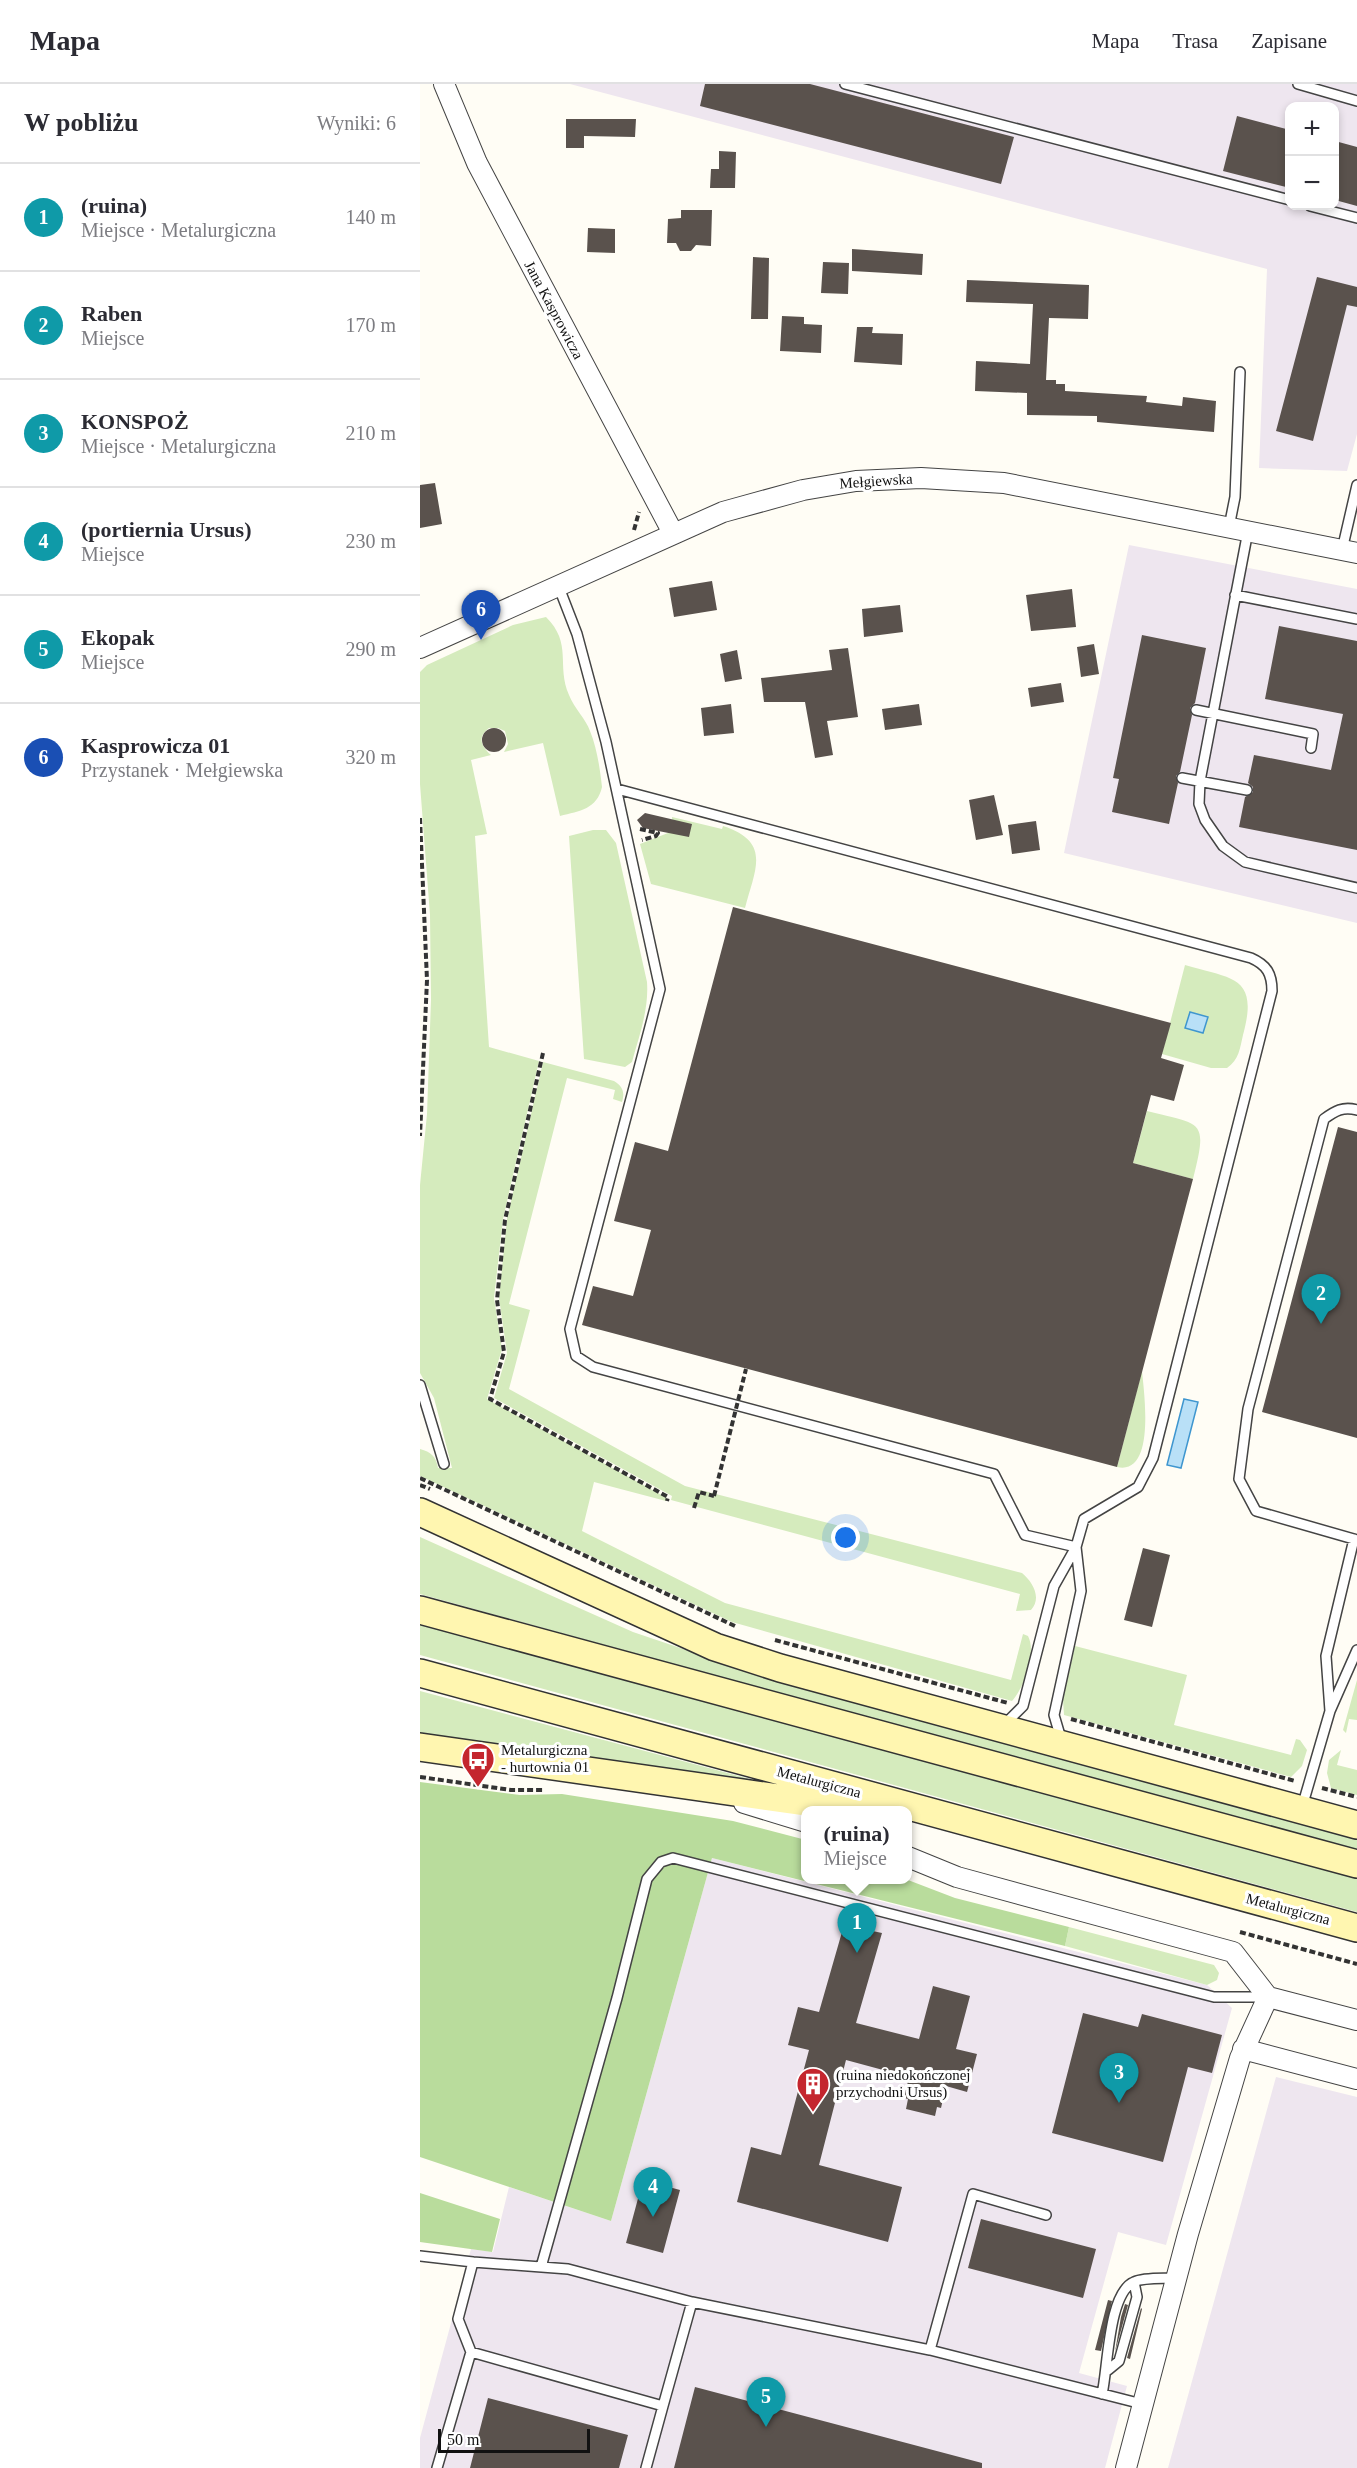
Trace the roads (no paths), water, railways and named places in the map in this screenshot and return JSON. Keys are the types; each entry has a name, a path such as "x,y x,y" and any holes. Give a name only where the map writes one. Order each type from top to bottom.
{"main road":[{"path":"420,1512 715,1647 780,1668 1011,1719 1063,1744 1352,1813"},
{"path":"420,1610 1357,1864"},
{"name":"Metalurgiczna","path":"420,1673 910,1806"},
{"path":"420,1747 834,1806"},
{"name":"Metalurgiczna","path":"912,1807 1357,1928"},
{"path":"912,1816 969,1822"}],"street":[{"name":"Jana Kasprowicza","path":"444,84 477,163 673,533"},
{"name":"Mełgiewska","path":"420,648 723,512 803,490 856,482 921,478 978,480 1037,488 1350,552"},
{"path":"678,1784 801,1821"},
{"path":"912,1859 957,1877 1233,1952 1268,1997 1357,2020"},
{"path":"1126,2468 1176,2278 1244,2049 1268,1997"},
{"path":"1244,2049 1357,2079"}],"lane":[{"path":"845,84 1285,199"},
{"path":"1298,84 1357,101"},
{"path":"1326,210 1357,218"},
{"path":"1240,372 1235,497 1239,529 1235,595 1200,781 1199,804 1205,820 1223,846 1245,862 1357,888"},
{"path":"1350,552 1357,485"},
{"path":"558,585 577,633 617,789 660,989 570,1329 576,1356 592,1367 994,1474 1025,1535 1076,1547"},
{"path":"1235,595 1357,620"},
{"path":"1196,710 1313,734 1311,748"},
{"path":"1182,778 1247,790"},
{"path":"617,789 1251,958 1261,962 1272,978 1272,991 1153,1458 1138,1487 1084,1519 1076,1547 1054,1586 1044,1629 1011,1719"},
{"path":"1330,1711 1326,1656 1355,1539 1256,1511 1239,1479 1248,1409 1324,1119 1335,1110 1349,1107 1357,1110"},
{"path":"420,1385 444,1464"},
{"path":"1063,1744 1054,1715 1081,1591 1076,1547"},
{"path":"1304,1800 1330,1711 1357,1650"},
{"path":"541,2267 617,1998 647,1879 661,1862 673,1858 1214,1997 1268,1997"},
{"path":"930,2350 973,2194 1046,2215"},
{"path":"420,2256 568,2269 692,2302 930,2350 1142,2404"},
{"path":"437,2468 471,2352 458,2319 473,2262"},
{"path":"1102,2394 1108,2370 1105,2358 1120,2295 1134,2282 1176,2278"},
{"path":"1108,2370 1119,2361 1137,2297 1134,2282"},
{"path":"646,2468 692,2302"},
{"path":"471,2352 663,2406"}],"water":[{"path":"1190,1012 1208,1017 1203,1033 1185,1028"},
{"path":"1184,1399 1198,1402 1181,1468 1167,1465"}],"place":[{"name":"Kasprowicza 01","path":"481,640"},
{"name":"Raben","path":"1321,1324"},
{"name":"Metalurgiczna - hurtownia 01","path":"478,1788"},
{"name":"(ruina)","path":"857,1953"},
{"name":"KONSPOŻ","path":"1119,2103"},
{"name":"(ruina niedokończonej przychodni Ursus)","path":"813,2113"},
{"name":"(portiernia Ursus)","path":"653,2217"},
{"name":"Ekopak","path":"766,2427"}]}
